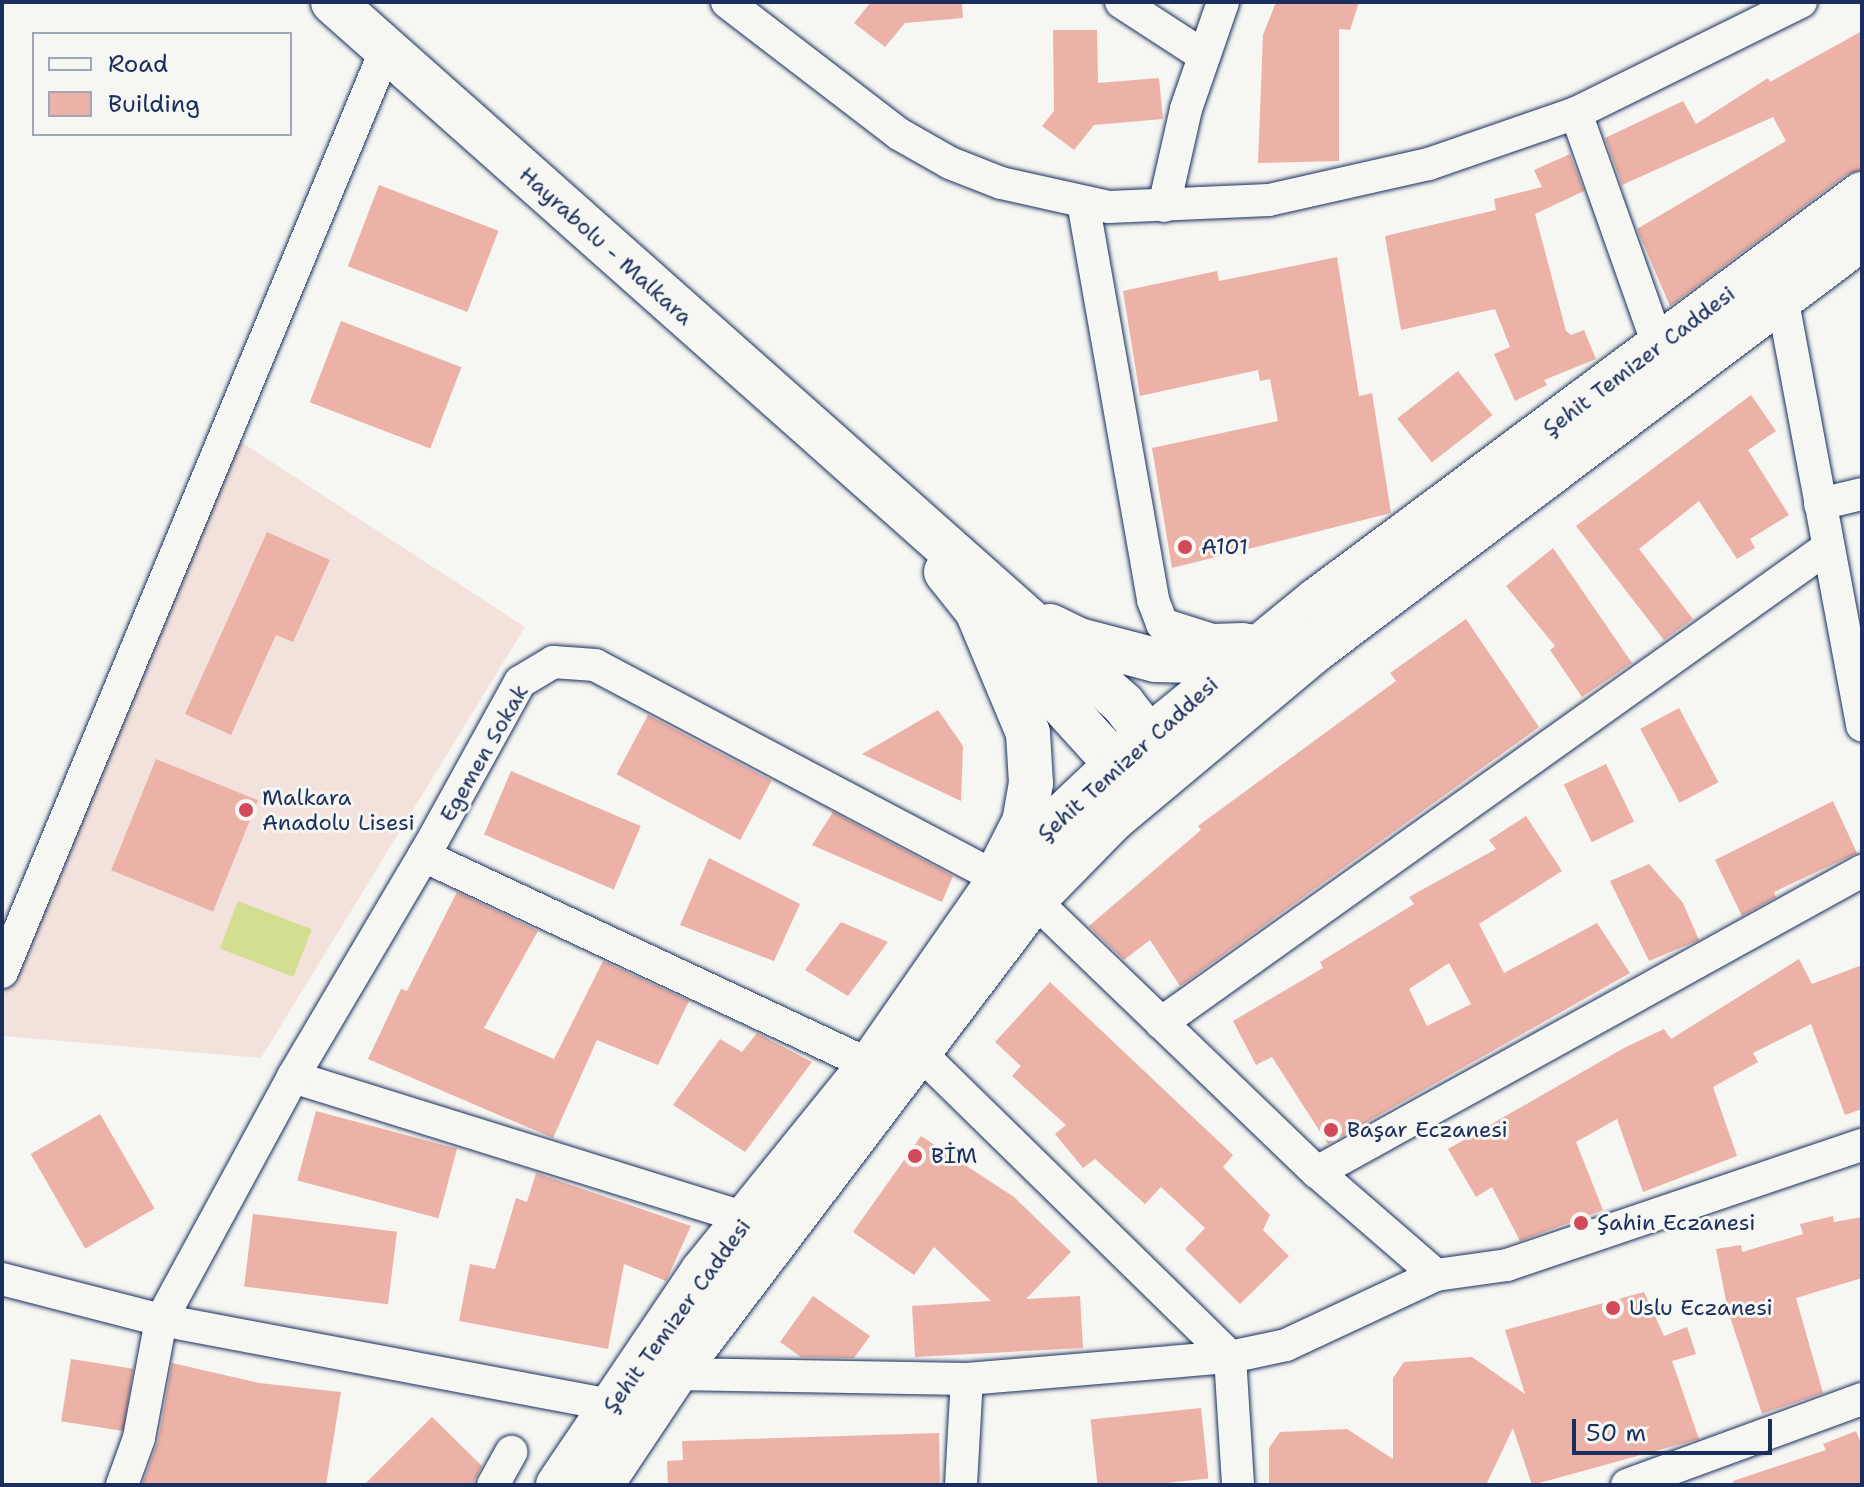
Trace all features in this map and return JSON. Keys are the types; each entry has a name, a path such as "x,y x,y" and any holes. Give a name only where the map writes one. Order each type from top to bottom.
{"main road":[{"name":"Hayrabolu - Malkara","path":"333,2 879,490 989,604"},
{"name":"Şehit Temizer Caddesi","path":"558,1485 703,1271 870,1065 994,883 1270,638 1862,194"},
{"name":"Şehit Temizer Caddesi","path":"601,1485 675,1374 1034,900 1112,820 1202,740 1523,490 1862,238"},
{"path":"989,604 1079,640 1155,660 1210,658 1270,638"},
{"path":"989,604 1107,754 1135,757 1158,764 1202,740"},
{"path":"989,604 1028,733 1031,783 1024,822 994,883"},
{"path":"1112,820 1135,757"}],"street":[{"path":"727,2 762,12 899,134 950,163 1001,183 1083,202 1164,206 1269,200 1429,164 1576,113 1801,2"},
{"path":"1121,2 1204,56"},
{"path":"1164,206 1204,56 1223,2"},
{"path":"2,972 386,49"},
{"path":"1576,113 1659,347"},
{"path":"1083,202 1153,600 1162,624 1212,640 1270,638"},
{"path":"1782,297 1862,726"},
{"path":"1820,504 1862,494"},
{"path":"1161,1023 1827,548"},
{"name":"Egemen Sokak","path":"870,1065 424,856 520,682 553,662 595,665 994,883"},
{"path":"122,1485 139,1438 161,1320 293,1077 430,845"},
{"path":"1317,1172 1862,871"},
{"path":"1034,900 1317,1172 1436,1275"},
{"path":"919,1052 1230,1357 1238,1485"},
{"path":"293,1077 746,1218"},
{"path":"675,1374 967,1379 1230,1357 1286,1345 1436,1275 1507,1265 1862,1145"},
{"path":"2,1279 161,1320 613,1405"},
{"path":"961,1485 967,1379"},
{"path":"1627,1485 1862,1399"},
{"path":"493,1485 511,1452"}],"shaded area":[{"name":"Malkara Anadolu Lisesi","path":"235,438 525,627 261,1058 2,1036 2,993"}],"green space":[{"path":"238,901 312,929 293,977 220,949"}],"building":[{"path":"871,2 962,2 963,18 905,23 885,47 854,23"},
{"path":"1276,2 1359,2 1350,30 1339,29 1339,161 1258,163 1263,35"},
{"path":"1053,30 1097,30 1098,83 1159,78 1163,119 1094,125 1074,150 1042,126 1054,111"},
{"path":"1862,31 1862,170 1847,174 1670,306 1637,229 1786,141 1773,117 1622,185 1605,138 1683,101 1696,124 1768,78 1770,82"},
{"path":"1570,154 1584,191 1535,214 1566,331 1571,335 1584,330 1596,359 1544,380 1547,385 1515,401 1494,354 1510,347 1495,309 1401,330 1385,236 1496,210 1494,199 1542,187 1534,170"},
{"path":"379,185 498,231 467,312 348,266"},
{"path":"1337,257 1359,396 1372,393 1391,513 1172,568 1152,448 1278,421 1270,379 1260,381 1258,370 1140,396 1123,291 1217,271 1219,281"},
{"path":"341,321 461,367 430,448 310,402"},
{"path":"1458,371 1492,415 1432,463 1397,418"},
{"path":"1751,395 1776,431 1748,450 1789,515 1750,539 1755,548 1737,559 1699,501 1639,549 1693,619 1664,640 1576,526"},
{"path":"267,532 330,560 293,642 276,635 231,735 185,714"},
{"path":"1553,548 1632,663 1582,697 1550,650 1555,646 1506,586"},
{"path":"1466,619 1539,727 1180,986 1150,940 1124,960 1089,926 1201,830 1198,826 1396,681 1390,673"},
{"path":"1679,708 1718,782 1680,803 1640,729"},
{"path":"938,710 963,746 961,801 862,754"},
{"path":"648,715 772,781 740,840 617,774"},
{"path":"156,759 258,800 213,911 111,870"},
{"path":"1606,764 1634,822 1592,842 1564,785"},
{"path":"511,771 641,826 614,890 484,835"},
{"path":"1833,801 1857,853 1774,892 1776,897 1742,916 1715,860"},
{"path":"833,812 953,876 942,902 812,845"},
{"path":"1526,816 1562,871 1479,924 1504,973 1597,923 1630,973 1328,1144 1272,1057 1256,1065 1233,1021 1323,968 1320,962 1414,904 1409,897 1496,849 1489,840","holes":["1449,963 1471,1004 1427,1026 1409,989"]},
{"path":"709,858 800,904 774,961 680,925"},
{"path":"1649,864 1683,903 1699,940 1649,961 1610,881"},
{"path":"457,892 538,931 484,1028 554,1059 603,961 689,1001 658,1065 597,1040 553,1138 368,1059 401,989 407,991"},
{"path":"841,922 888,942 848,996 805,970"},
{"path":"1799,959 1812,984 1862,965 1862,1109 1845,1115 1811,1024 1753,1053 1758,1062 1713,1087 1737,1156 1643,1192 1617,1119 1576,1142 1603,1210 1520,1241 1492,1187 1476,1197 1448,1149 1624,1048 1664,1029 1671,1039"},
{"path":"1050,982 1233,1155 1223,1167 1270,1215 1263,1230 1289,1256 1240,1304 1185,1249 1205,1228 1161,1187 1145,1204 1095,1159 1083,1168 1055,1134 1066,1125 1012,1076 1021,1066 995,1042"},
{"path":"757,1033 812,1062 745,1152 673,1105 720,1039 742,1052"},
{"path":"316,1111 457,1149 438,1218 297,1181"},
{"path":"100,1114 154,1208 85,1248 31,1154"},
{"path":"921,1136 1014,1197 1071,1252 1026,1299 1080,1296 1083,1348 915,1357 912,1306 991,1301 934,1247 914,1275 853,1232"},
{"path":"536,1173 691,1226 666,1281 624,1264 608,1349 459,1321 470,1264 495,1269 516,1198 527,1202"},
{"path":"253,1214 397,1232 388,1304 244,1286"},
{"path":"1833,1216 1834,1222 1862,1217 1862,1278 1796,1298 1823,1393 1762,1414 1728,1311 1716,1249 1741,1245 1742,1252 1803,1234 1800,1224"},
{"path":"1644,1292 1664,1336 1687,1327 1696,1354 1672,1361 1699,1439 1532,1485 1513,1428 1486,1485 1269,1485 1269,1448 1280,1432 1347,1429 1393,1459 1393,1378 1404,1362 1472,1357 1525,1394 1505,1330"},
{"path":"813,1296 870,1336 854,1358 801,1357 780,1342"},
{"path":"71,1359 133,1369 123,1431 61,1421"},
{"path":"172,1363 259,1383 341,1392 326,1485 142,1485 158,1441"},
{"path":"1201,1408 1208,1479 1148,1485 1097,1485 1091,1420"},
{"path":"432,1417 482,1466 472,1485 364,1485"},
{"path":"1856,1431 1862,1445 1862,1485 1734,1485 1733,1481 1826,1450 1823,1444"},
{"path":"939,1433 940,1485 668,1485 667,1461 683,1460 682,1441"}],"place":[{"name":"A101","path":"1185,547"},
{"name":"Malkara Anadolu Lisesi","path":"246,810"},
{"name":"Başar Eczanesi","path":"1331,1130"},
{"name":"BİM","path":"915,1156"},
{"name":"Şahin Eczanesi","path":"1581,1223"},
{"name":"Uslu Eczanesi","path":"1613,1308"}]}
